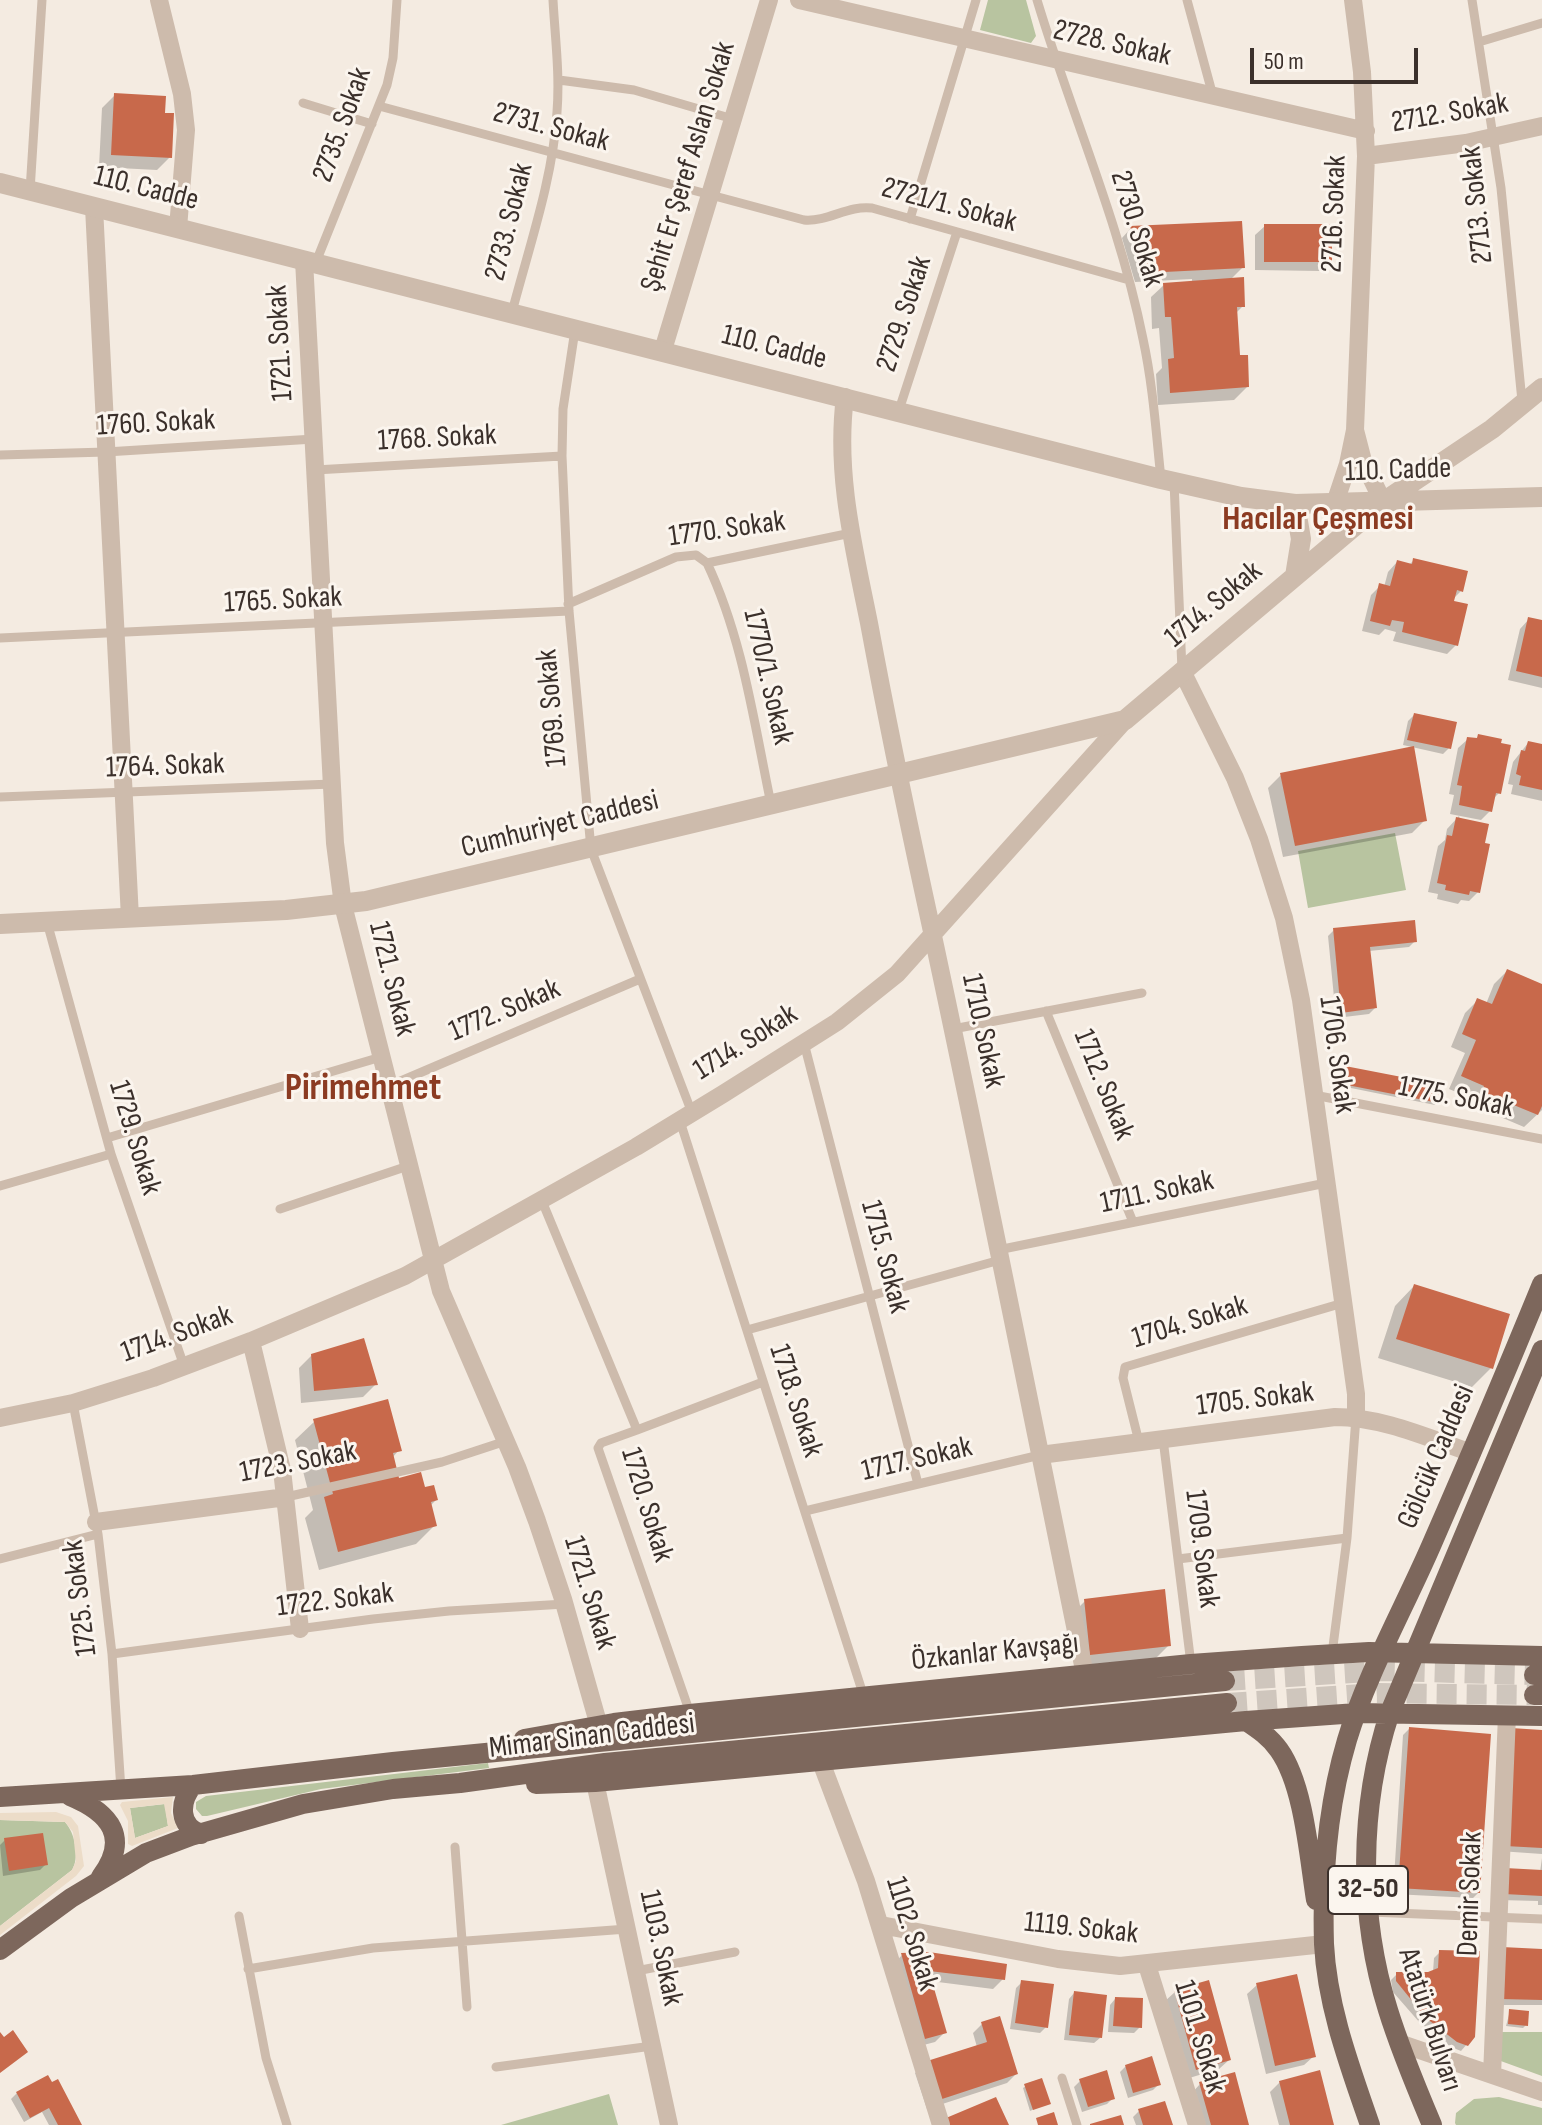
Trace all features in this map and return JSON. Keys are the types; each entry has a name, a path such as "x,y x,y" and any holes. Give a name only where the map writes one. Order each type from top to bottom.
{"main road":[{"name":"Gölcük Caddesi","path":"1384,1652 1542,1284"},
{"name":"Gölcük Caddesi","path":"1415,1653 1535,1384 1542,1350"},
{"name":"32-50","path":"1370,2125 1339,2029 1328,1981 1324,1944 1331,1821 1338,1776 1357,1713 1384,1652"},
{"name":"Özkanlar Kavşağı","path":"458,1756 599,1726 690,1714 1191,1664 1332,1654 1415,1653 1539,1679"},
{"name":"Atatürk Bulvarı","path":"1415,1653 1390,1712 1376,1761 1367,1854 1369,1912 1379,1977 1399,2043 1432,2125"},
{"name":"Mimar Sinan Caddesi","path":"0,1797 193,1785 1225,1681"},
{"name":"Mimar Sinan Caddesi","path":"0,1950 98,1881 146,1853 259,1816 332,1798 605,1763 1227,1703"},
{"path":"460,1783 595,1782 1357,1713 1542,1716"},
{"path":"1246,1721 1269,1738 1290,1768 1324,1944"},
{"path":"193,1785 185,1795 183,1817 187,1826 201,1834"},
{"path":"110,1823 113,1806 121,1790"},
{"path":"66,1795 102,1812 110,1823 115,1841 114,1854 98,1881"}],"street":[{"path":"159,0 182,94 185,121 178,228"},
{"name":"Şehit Er Şeref Aslan Sokak","path":"663,350 769,0"},
{"name":"2728. Sokak","path":"799,0 1366,131"},
{"name":"2716. Sokak","path":"1335,503 1355,430 1366,156 1353,0"},
{"name":"2712. Sokak","path":"1366,156 1418,151 1542,126"},
{"name":"110. Cadde","path":"0,183 1241,497 1295,504 1542,497"},
{"path":"94,207 130,918"},
{"name":"1721. Sokak","path":"310,261 315,470 335,843 343,905 432,1263 451,1318 506,1441 537,1521 565,1604 599,1726"},
{"name":"1714. Sokak","path":"0,1418 73,1403 184,1366 251,1341 432,1263 686,1117 804,1043 869,998 897,974 1125,720 1383,502 1523,406 1542,388"},
{"name":"1710. Sokak","path":"845,397 841,470 851,533 897,773 953,1029 1085,1675"},
{"name":"2716. Sokak","path":"1355,430 1363,461 1383,502"},
{"path":"1295,504 1301,539 1295,576"},
{"name":"1706. Sokak","path":"1182,671 1235,778 1259,839 1284,918 1301,1000 1356,1394 1356,1417"},
{"name":"Cumhuriyet Caddesi","path":"0,924 343,905 591,849 1125,720"},
{"path":"251,1341 277,1443 300,1629"},
{"name":"1705. Sokak","path":"1040,1455 1335,1417 1356,1417 1384,1423 1472,1453"},
{"name":"1723. Sokak","path":"97,1528 286,1497"},
{"name":"Demir Sokak","path":"1492,2075 1507,1715"},
{"name":"1102. Sokak","path":"821,1762 881,1925 941,2125"},
{"name":"1103. Sokak","path":"595,1782 669,2125"},
{"name":"1119. Sokak","path":"881,1925 1088,1964 1147,1965 1324,1944"},
{"name":"1101. Sokak","path":"1147,1965 1197,2125"},
{"path":"1399,2043 1542,2092"}],"lane":[{"path":"30,191 42,0"},
{"name":"2735. Sokak","path":"310,261 379,106 393,58 397,0"},
{"name":"2733. Sokak","path":"512,312 552,153 559,80 553,0"},
{"name":"2729. Sokak","path":"910,219 976,0"},
{"name":"2730. Sokak","path":"1037,0 1129,280 1143,339 1167,480"},
{"path":"1187,0 1213,96"},
{"name":"2713. Sokak","path":"1472,0 1494,137 1523,406"},
{"path":"1479,42 1542,23"},
{"path":"559,80 634,90 733,119"},
{"path":"303,103 372,124"},
{"name":"2731. Sokak","path":"379,106 709,196"},
{"name":"2721/1. Sokak","path":"709,196 809,221 864,207 1129,280"},
{"name":"2729. Sokak","path":"899,410 957,232"},
{"name":"1769. Sokak","path":"575,328 565,387 562,456 569,608 591,849 640,979 686,1117"},
{"name":"1760. Sokak","path":"0,455 314,439"},
{"name":"1768. Sokak","path":"315,470 562,456"},
{"name":"1706. Sokak","path":"1167,480 1182,671"},
{"name":"1770. Sokak","path":"569,608 676,557 696,555 707,563 851,533"},
{"name":"1770/1. Sokak","path":"707,563 734,628 771,804"},
{"name":"1765. Sokak","path":"0,638 569,608"},
{"name":"1764. Sokak","path":"0,797 332,784"},
{"name":"1729. Sokak","path":"47,922 111,1154 184,1366"},
{"name":"1772. Sokak","path":"389,1087 640,979"},
{"path":"953,1029 1142,993"},
{"name":"1712. Sokak","path":"1046,1011 1133,1222"},
{"name":"1715. Sokak","path":"804,1043 918,1484"},
{"path":"107,1138 381,1057"},
{"name":"1775. Sokak","path":"1314,1095 1542,1139"},
{"name":"1718. Sokak","path":"686,1117 747,1330 864,1697"},
{"path":"0,1186 111,1154"},
{"path":"280,1209 408,1166"},
{"name":"1711. Sokak","path":"747,1330 999,1255 1133,1222 1326,1183"},
{"name":"1720. Sokak","path":"542,1201 637,1430 601,1443 598,1448 690,1714"},
{"name":"1704. Sokak","path":"1139,1442 1123,1378 1125,1367 1343,1303"},
{"path":"637,1430 763,1382"},
{"name":"1725. Sokak","path":"73,1403 97,1528 112,1654 121,1790"},
{"name":"1706. Sokak","path":"1332,1654 1347,1538 1356,1417"},
{"name":"1709. Sokak","path":"1163,1439 1191,1664"},
{"name":"1723. Sokak","path":"286,1497 442,1462 506,1441"},
{"name":"1717. Sokak","path":"805,1511 1040,1455"},
{"path":"0,1559 97,1528"},
{"path":"1178,1559 1347,1538"},
{"name":"1722. Sokak","path":"112,1654 449,1611 565,1604"},
{"path":"455,1847 467,2007"},
{"path":"1369,1912 1542,1919"},
{"path":"239,1916 266,2058 287,2125"},
{"path":"248,1969 343,1951 627,1929"},
{"path":"636,1971 735,1952"},
{"path":"496,2067 652,2046"},
{"path":"1062,2078 1077,2125"}],"green space":[{"path":"988,0 1026,0 1036,36 1031,43 980,30"},
{"path":"1395,833 1406,890 1308,908 1298,851"},
{"path":"488,1763 489,1768 321,1789 207,1816 202,1816 196,1809 196,1802 206,1796"},
{"path":"165,1804 168,1826 135,1838 130,1808"},
{"path":"0,1820 65,1822 76,1852 72,1870 0,1926"},
{"path":"1500,2032 1542,2032 1542,2076 1498,2060"},
{"path":"609,2094 618,2125 501,2125"},
{"path":"1499,2097 1542,2108 1542,2125 1456,2125 1456,2113 1474,2099"}],"shaded area":[{"path":"173,1797 171,1813 178,1828 132,1846 128,1844 128,1821 120,1805 122,1802","holes":["164,1804 168,1826 135,1838 130,1808"]},
{"path":"56,1812 71,1817 78,1826 84,1866 76,1876 0,1935 0,1926 72,1870 76,1861 73,1832 65,1822 0,1820 0,1813"}],"building":[{"path":"114,93 166,96 165,113 174,113 172,158 111,155"},
{"path":"1242,221 1245,268 1144,273 1130,226"},
{"path":"1264,224 1332,224 1332,262 1264,262"},
{"path":"1244,277 1245,307 1237,307 1240,355 1248,355 1249,387 1170,393 1168,359 1174,358 1171,317 1165,317 1163,283"},
{"path":"1413,558 1468,571 1463,592 1457,590 1454,601 1468,604 1458,646 1402,632 1404,622 1392,620 1390,626 1370,621 1379,583 1390,586 1397,560 1412,564"},
{"path":"1528,617 1542,620 1542,677 1516,671"},
{"path":"1414,713 1457,722 1451,749 1407,740"},
{"path":"1478,734 1502,739 1501,743 1511,745 1501,794 1496,793 1492,812 1459,805 1462,786 1457,785 1467,737 1477,738"},
{"path":"1528,741 1542,744 1542,790 1519,785 1521,776 1516,774 1521,750 1525,751"},
{"path":"1414,746 1427,821 1295,846 1280,773"},
{"path":"1456,817 1489,824 1485,843 1490,844 1480,893 1470,891 1469,895 1445,890 1446,885 1437,883 1447,835 1452,836"},
{"path":"1415,920 1417,942 1370,947 1377,1008 1341,1013 1333,928"},
{"path":"1507,969 1542,984 1542,1106 1538,1115 1482,1092 1484,1086 1461,1076 1476,1040 1462,1034 1477,998 1492,1004"},
{"path":"1345,1066 1443,1085 1439,1103 1342,1084"},
{"path":"1414,1284 1510,1314 1493,1369 1396,1339"},
{"path":"364,1338 378,1385 314,1391 311,1354"},
{"path":"388,1399 402,1451 393,1453 399,1478 421,1472 425,1487 434,1485 438,1500 431,1502 437,1526 338,1552 324,1497 333,1494 313,1419"},
{"path":"1165,1589 1171,1646 1090,1655 1084,1599"},
{"path":"1409,1727 1491,1734 1480,1893 1398,1888"},
{"path":"1511,1728 1542,1730 1542,1848 1505,1846"},
{"path":"43,1833 48,1865 9,1871 4,1838"},
{"path":"1505,1868 1542,1870 1542,1896 1504,1894"},
{"path":"1502,1947 1542,1949 1542,2000 1500,1999"},
{"path":"1439,1950 1480,1951 1475,2037 1468,2046 1457,2042 1426,2018 1396,1981 1396,1972 1428,1972 1438,1968"},
{"path":"929,1952 1007,1964 1005,1980 929,1971 947,2033 925,2039 901,1953"},
{"path":"1297,1974 1316,2057 1275,2066 1256,1983"},
{"path":"1021,1980 1054,1984 1048,2028 1015,2023"},
{"path":"1209,1980 1231,2060 1196,2070 1174,1990"},
{"path":"1074,1991 1107,1995 1102,2038 1069,2035"},
{"path":"1115,1997 1143,1998 1142,2028 1113,2026"},
{"path":"1509,2009 1529,2011 1528,2026 1508,2024"},
{"path":"1000,2016 1018,2074 936,2101 924,2062 987,2042 981,2022"},
{"path":"13,2030 28,2052 0,2073 0,2032 4,2037"},
{"path":"1152,2056 1161,2085 1133,2093 1125,2065"},
{"path":"1107,2070 1115,2099 1088,2107 1079,2079"},
{"path":"1320,2070 1334,2125 1290,2125 1279,2081"},
{"path":"1235,2072 1249,2125 1211,2125 1199,2082"},
{"path":"48,2075 52,2082 58,2079 82,2125 58,2125 49,2108 30,2118 16,2092"},
{"path":"1042,2078 1051,2104 1033,2110 1024,2084"},
{"path":"996,2097 1009,2125 949,2125 946,2118"},
{"path":"1165,2101 1173,2125 1143,2125 1138,2109"},
{"path":"1054,2112 1058,2125 1038,2125 1036,2118"},
{"path":"1121,2115 1124,2125 1090,2125 1090,2124"}],"tunnel":[{"path":"1225,1681 1384,1671 1534,1675"},
{"path":"1227,1703 1377,1693 1534,1695"}],"district":[{"name":"Hacılar Çeşmesi","path":"1318,520"},
{"name":"Pirimehmet","path":"363,1089"}]}
